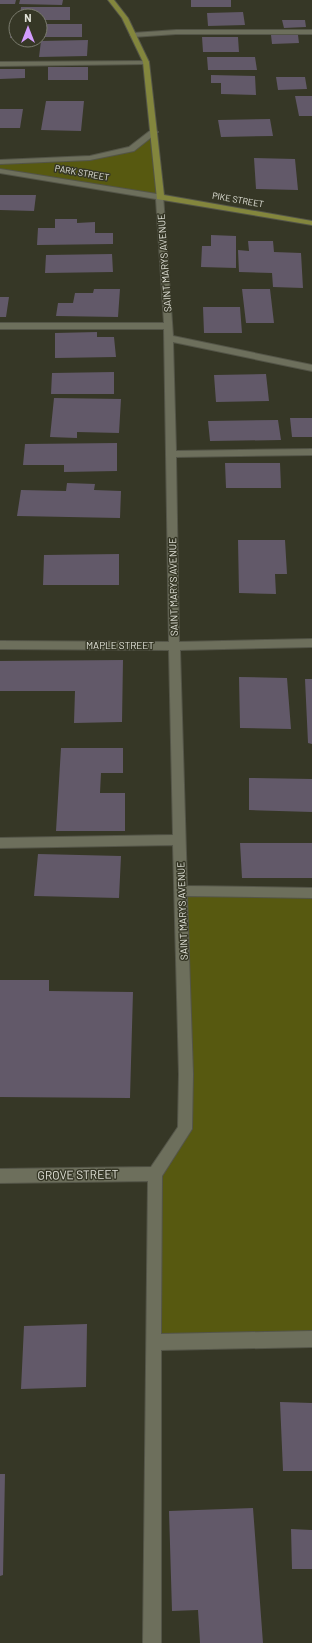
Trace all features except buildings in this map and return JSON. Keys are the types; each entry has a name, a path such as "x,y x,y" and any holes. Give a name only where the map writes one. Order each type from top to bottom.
{"main road":[{"name":"SAINT MARYS AVENUE","path":"111,0 125,18 146,62 160,197"},
{"name":"PIKE STREET","path":"160,197 312,223"}],"street":[{"path":"133,35 176,32 312,32"},
{"path":"0,64 146,62"},
{"path":"0,162 90,158 131,149 154,132"},
{"name":"PARK STREET","path":"0,171 160,197"},
{"name":"SAINT MARYS AVENUE","path":"155,1174 185,1129 186,1074 174,646 169,338 160,197"},
{"path":"0,326 168,326"},
{"path":"169,338 312,368"},
{"path":"171,454 312,452"},
{"name":"MAPLE STREET","path":"0,645 174,646 312,643"},
{"path":"0,843 180,840"},
{"path":"181,891 312,893"},
{"path":"152,1643 155,1174"},
{"name":"GROVE STREET","path":"0,1176 155,1174"},
{"path":"153,1342 312,1339"}],"shaded area":[{"path":"154,132 160,197 0,171 0,162 90,158 131,149"},
{"path":"181,891 312,893 312,1339 153,1342 155,1174 185,1129"}]}
